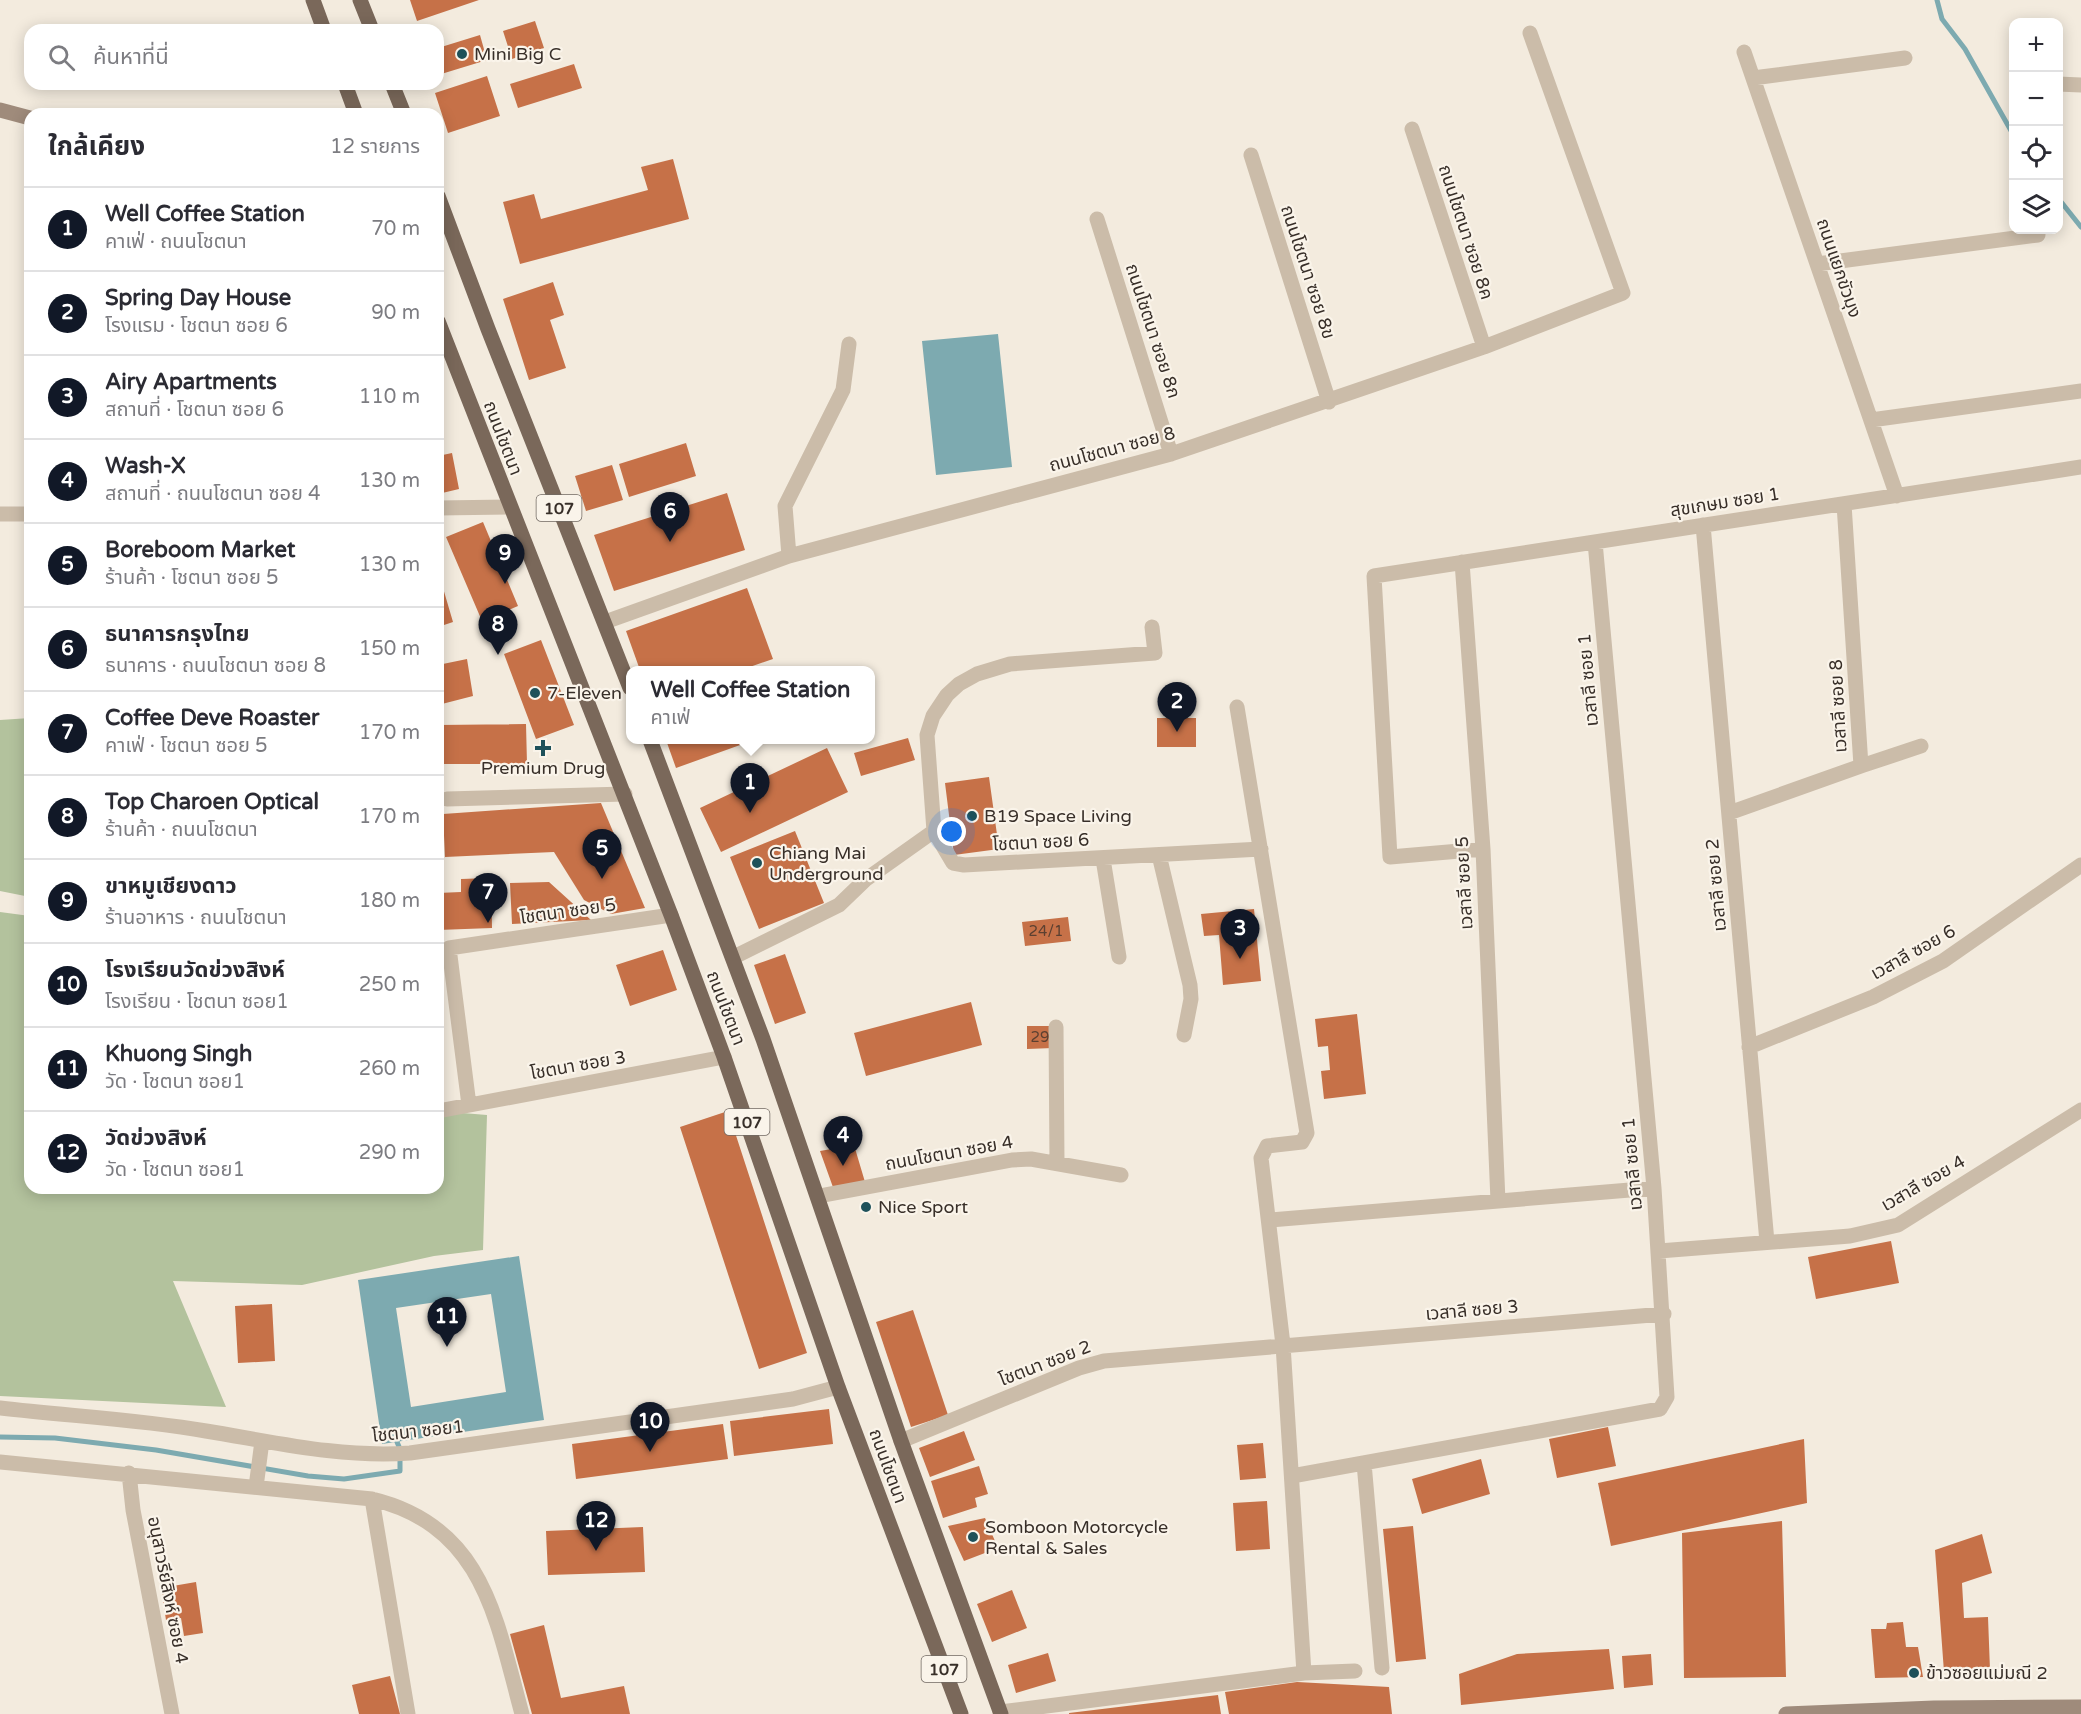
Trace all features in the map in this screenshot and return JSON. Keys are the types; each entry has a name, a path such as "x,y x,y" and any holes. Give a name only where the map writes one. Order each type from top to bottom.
{"main road":[{"path":"312,0 322,24"},
{"path":"360,0 370,24"},
{"path":"347,90 353,108"},
{"path":"395,90 402,108"},
{"path":"0,110 24,116"},
{"name":"ถนนโชตนา","path":"444,212 626,677"},
{"name":"ถนนโชตนา","path":"444,337 671,915 724,1057 838,1387 962,1714"},
{"name":"ถนนโชตนา","path":"652,744 734,957 819,1196 901,1441 1000,1713"},
{"path":"1786,1714 2074,1707"}],"street":[{"name":"ถนนโชตนา ซอย 8","path":"605,622 789,556 1171,454 1329,402 1484,347 1623,293 1530,33"},
{"name":"ถนนแยกขัวมุง","path":"1744,52 1897,496"},
{"path":"1753,78 1905,58"},
{"path":"2063,84 2081,85"},
{"name":"ถนนโชตนา ซอย 8ค","path":"1412,129 1484,347"},
{"name":"ถนนโชตนา ซอย 8ข","path":"1251,155 1329,402"},
{"name":"ถนนโชตนา ซอย 8ก","path":"1097,219 1171,454"},
{"path":"1817,264 2038,236"},
{"path":"789,556 785,506 843,390 849,344"},
{"path":"1871,420 2081,391"},
{"name":"สุขเกษม ซอย 1","path":"1483,849 1390,857 1374,576 2081,467"},
{"name":"เวสาลี ซอย 8","path":"1729,813 1861,766 1844,504"},
{"path":"444,508 509,507"},
{"path":"0,514 24,513"},
{"name":"เวสาลี ซอย 2","path":"1703,525 1767,1242"},
{"name":"เวสาลี ซอย 1","path":"1292,1476 1660,1409 1667,1397 1664,1314 1654,1188 1594,542"},
{"name":"เวสาลี ซอย 5","path":"1462,562 1483,849 1498,1201"},
{"path":"734,957 840,905 865,880 934,831 927,735 933,716 947,695 959,684 977,674 1010,664 1155,653 1152,627"},
{"path":"1237,707 1307,1133 1302,1142 1267,1146 1261,1158 1283,1345 1304,1673"},
{"path":"1861,766 1921,746"},
{"path":"447,799 625,794"},
{"name":"โชตนา ซอย 6","path":"934,831 953,863 964,865 1261,849"},
{"path":"1159,855 1190,985 1191,999 1184,1035"},
{"path":"1103,859 1119,957"},
{"name":"เวสาลี ซอย 6","path":"1749,1047 1873,997 1943,961 2081,865"},
{"name":"โชตนา ซอย 5","path":"470,1105 449,948 671,915"},
{"path":"1056,1027 1057,1163"},
{"name":"โชตนา ซอย 3","path":"444,1109 724,1057"},
{"name":"เวสาลี ซอย 4","path":"1659,1251 1850,1236 1898,1225 2081,1110"},
{"name":"ถนนโชตนา ซอย 4","path":"819,1196 1012,1160 1031,1159 1121,1175"},
{"path":"1270,1220 1654,1188"},
{"name":"เวสาลี ซอย 3","path":"1283,1345 1664,1314"},
{"name":"โชตนา ซอย 2","path":"901,1441 1079,1368 1104,1361 1283,1345"},
{"name":"โชตนา ซอย1","path":"0,1408 204,1430 367,1456 410,1453 793,1399 838,1387"},
{"path":"255,1487 262,1441"},
{"path":"0,1462 129,1473 372,1499 391,1504 422,1518 465,1555 489,1598 522,1714"},
{"path":"1364,1463 1382,1668"},
{"name":"อนุสาวรีย์สิงห์ ซอย 4","path":"129,1473 133,1510 172,1714"},
{"path":"372,1499 408,1714"},
{"path":"1000,1713 1304,1673 1355,1671"},
{"path":"2074,1707 2081,1697"}],"green space":[{"path":"24,718 24,896 0,891 0,720"},
{"path":"0,912 24,915 24,1194 444,1194 444,1111 487,1115 483,1250 434,1256 302,1285 173,1281 226,1407 0,1396"}],"water":[{"path":"998,334 1012,467 936,475 922,341"},
{"path":"519,1256 544,1420 382,1444 358,1280","holes":["491,1294 506,1392 411,1407 396,1308"]}],"building":[{"path":"410,0 479,0 417,21"},
{"path":"535,21 544,48 512,59 503,31"},
{"name":"Mini Big C","path":"480,35 487,60 444,73 444,46"},
{"path":"574,64 582,88 518,108 510,84"},
{"path":"487,76 500,116 448,133 444,121 444,108 440,108 435,93"},
{"path":"673,159 689,219 520,264 503,202 534,194 541,219 648,190 641,167"},
{"path":"553,282 564,315 550,320 566,368 529,380 503,299"},
{"path":"686,443 696,476 629,497 619,464"},
{"path":"452,453 459,489 444,493 444,455"},
{"path":"612,465 623,500 586,511 575,476"},
{"path":"727,493 745,550 614,591 594,535"},
{"path":"483,522 518,606 482,621 446,537"},
{"path":"747,588 773,659 753,666 639,666 626,631"},
{"path":"444,591 453,622 444,625"},
{"path":"541,640 574,725 536,739 504,654"},
{"path":"467,659 473,696 444,703 444,664"},
{"path":"1157,718 1196,718 1196,747 1157,747"},
{"path":"526,724 527,764 444,764 444,725"},
{"path":"908,738 915,760 861,776 854,753"},
{"path":"667,744 743,744 676,768"},
{"path":"827,748 848,792 721,852 700,808"},
{"name":"B19 Space Living","path":"989,777 999,849 954,855 945,783"},
{"path":"601,803 645,908 611,914 584,900 554,852 445,857 444,814"},
{"path":"795,831 824,903 759,929 730,857"},
{"path":"491,878 492,928 444,930 444,893 461,892 461,879"},
{"path":"549,882 591,920 512,924 510,883"},
{"path":"1254,909 1261,981 1223,985 1219,935 1204,936 1201,914"},
{"path":"1068,917 1071,941 1025,946 1022,922"},
{"path":"663,950 677,990 630,1006 616,965"},
{"path":"785,954 806,1013 775,1024 754,965"},
{"path":"971,1002 982,1045 866,1076 854,1033"},
{"path":"1357,1014 1366,1094 1324,1099 1321,1071 1330,1070 1328,1046 1318,1047 1315,1019"},
{"path":"1027,1026 1053,1026 1053,1048 1027,1049"},
{"path":"728,1111 807,1353 759,1369 680,1127"},
{"path":"854,1145 865,1182 834,1190 820,1151"},
{"path":"1891,1241 1899,1283 1816,1299 1808,1257"},
{"path":"272,1304 275,1361 238,1363 235,1306"},
{"path":"913,1310 948,1415 911,1427 876,1322"},
{"path":"829,1409 833,1444 734,1456 730,1421"},
{"path":"723,1424 728,1459 576,1479 572,1444"},
{"path":"1608,1427 1616,1466 1557,1478 1549,1439"},
{"path":"964,1431 975,1460 930,1477 919,1448"},
{"path":"1804,1439 1807,1503 1611,1546 1598,1483"},
{"path":"1263,1443 1266,1478 1240,1480 1237,1445"},
{"path":"1481,1459 1490,1494 1422,1514 1412,1479"},
{"path":"979,1466 988,1494 975,1498 977,1507 943,1518 931,1481"},
{"path":"1267,1501 1270,1549 1236,1551 1233,1503"},
{"name":"Somboon Motorcycle Rental & Sales","path":"985,1518 998,1548 964,1561 948,1526"},
{"path":"1782,1521 1786,1677 1684,1678 1682,1533"},
{"path":"1413,1526 1426,1659 1396,1662 1383,1529"},
{"path":"643,1527 645,1572 548,1575 546,1531"},
{"path":"1982,1534 1992,1573 1962,1583 1964,1618 1988,1617 1990,1670 1944,1672 1935,1550"},
{"path":"196,1582 203,1633 184,1636 181,1618 166,1620 161,1588"},
{"path":"1012,1590 1027,1628 992,1642 977,1604"},
{"path":"1903,1622 1906,1647 1918,1647 1923,1677 1875,1678 1871,1629 1886,1629 1887,1623"},
{"path":"544,1625 561,1698 624,1686 630,1714 532,1714 510,1634"},
{"path":"1609,1649 1614,1689 1461,1705 1459,1674 1517,1654"},
{"path":"1048,1653 1056,1681 1016,1693 1008,1665"},
{"path":"1651,1654 1653,1685 1624,1688 1622,1656"},
{"path":"390,1676 400,1714 359,1714 352,1685"},
{"path":"1297,1682 1389,1687 1392,1714 1229,1714 1225,1692"},
{"path":"1218,1695 1221,1714 1069,1714 1069,1713"}],"waterway":[{"path":"1937,0 1942,19 1965,49 2009,127"},
{"path":"2063,204 2081,227"},
{"path":"0,1437 55,1438 156,1450 308,1476 344,1479 400,1471 400,1449 397,1442"}],"place":[{"name":"Mini Big C","path":"462,54"},
{"name":"ธนาคารกรุงไทย","path":"670,542"},
{"name":"ขาหมูเชียงดาว","path":"505,584"},
{"name":"Top Charoen Optical","path":"498,655"},
{"name":"7-Eleven","path":"535,693"},
{"name":"Spring Day House","path":"1177,732"},
{"name":"Premium Drug","path":"543,748"},
{"name":"Well Coffee Station","path":"750,813"},
{"name":"B19 Space Living","path":"972,816"},
{"name":"Chiang Mai Underground","path":"757,863"},
{"name":"Boreboom Market","path":"602,879"},
{"name":"Coffee Deve Roaster","path":"488,923"},
{"name":"Airy Apartments","path":"1240,959"},
{"name":"Wash-X","path":"843,1166"},
{"name":"Nice Sport","path":"866,1207"},
{"name":"Khuong Singh","path":"447,1347"},
{"name":"โรงเรียนวัดข่วงสิงห์","path":"650,1452"},
{"name":"Somboon Motorcycle Rental & Sales","path":"973,1537"},
{"name":"วัดข่วงสิงห์","path":"596,1551"},
{"name":"ข้าวซอยแม่มณี 2","path":"1914,1673"}]}
